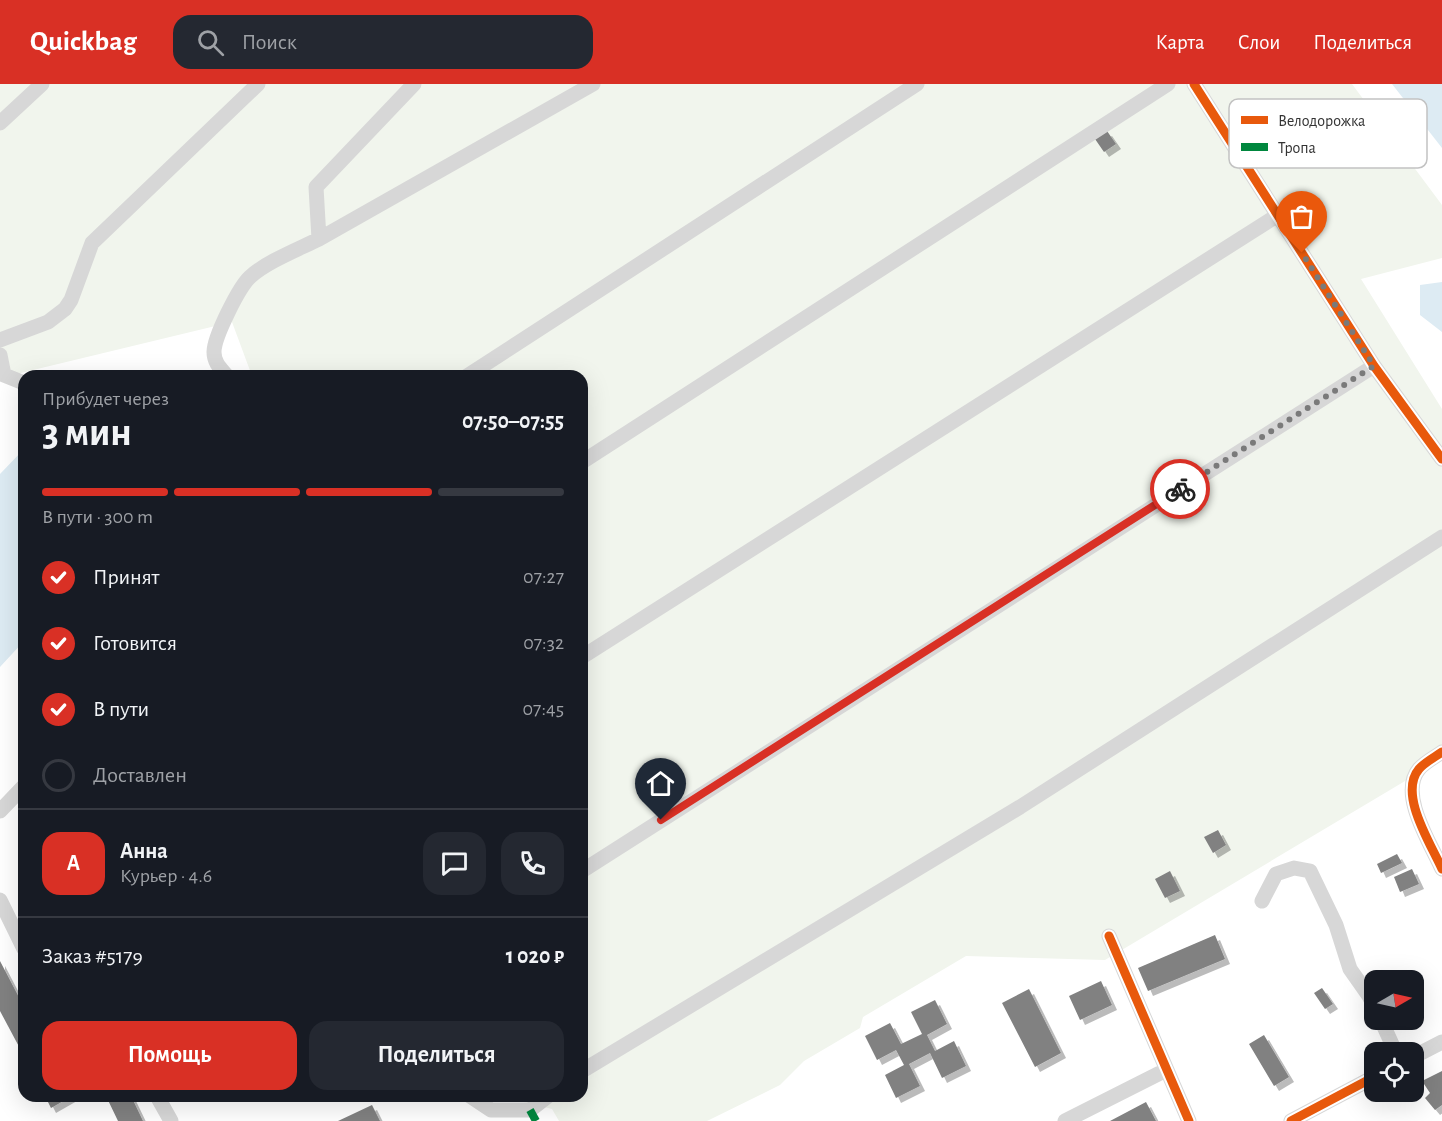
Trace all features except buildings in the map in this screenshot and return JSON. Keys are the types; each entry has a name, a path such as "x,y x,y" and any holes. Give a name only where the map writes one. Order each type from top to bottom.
{"street":[{"path":"0,123 42,84"},
{"path":"0,340 48,322 65,309 71,300 93,243 258,84"},
{"path":"319,239 316,187 414,84"},
{"path":"222,370 214,352 219,328 249,278 279,258 319,239 593,84"},
{"path":"476,370 917,84"},
{"path":"588,458 1168,84"},
{"path":"1194,84 1229,139"},
{"path":"1248,168 1374,366 1442,459"},
{"path":"588,653 1278,215"},
{"path":"0,355 2,374 18,381"},
{"path":"588,867 1374,366"},
{"path":"588,1067 1020,807 1442,537"},
{"path":"1442,752 1418,769 1412,789 1414,809 1442,869"},
{"path":"0,811 18,792"},
{"path":"1262,901 1276,874 1294,868 1311,871 1336,925 1350,969 1364,989"},
{"path":"0,900 18,937"},
{"path":"1109,936 1189,1121"},
{"path":"1424,1051 1442,1042"},
{"path":"1065,1121 1166,1070"},
{"path":"1291,1121 1364,1082"},
{"path":"160,1102 171,1121"},
{"path":"479,1102 491,1110 530,1110 540,1102"}],"shaded area":[{"path":"0,84 1352,84 1363,99 1229,99 1229,168 1414,168 1442,205 1442,258 1361,279 1442,409 1442,759 1105,960 966,956 863,1017 860,1028 804,1061 780,1085 707,1121 559,1121 552,1109 523,1102 588,1102 588,370 250,370 232,322 33,370 18,370 18,374 0,378"},
{"path":"1392,84 1442,84 1442,148 1427,129 1427,99 1404,99"},
{"path":"1442,282 1442,332 1420,315 1420,285"},
{"path":"18,455 18,648 0,667 0,474"}],"marked path":[{"path":"530,1110 536,1121"}],"cycle path":[{"path":"1194,84 1229,139"},
{"path":"1248,168 1374,366 1442,459"},
{"path":"1442,752 1419,769 1414,779 1412,792 1418,819 1442,869"},
{"path":"1109,936 1189,1121"},
{"path":"1291,1121 1364,1082"}],"way so far":[{"path":"1180,489 1374,366 1302,253"}],"route":[{"path":"661,820 1180,489"}]}
